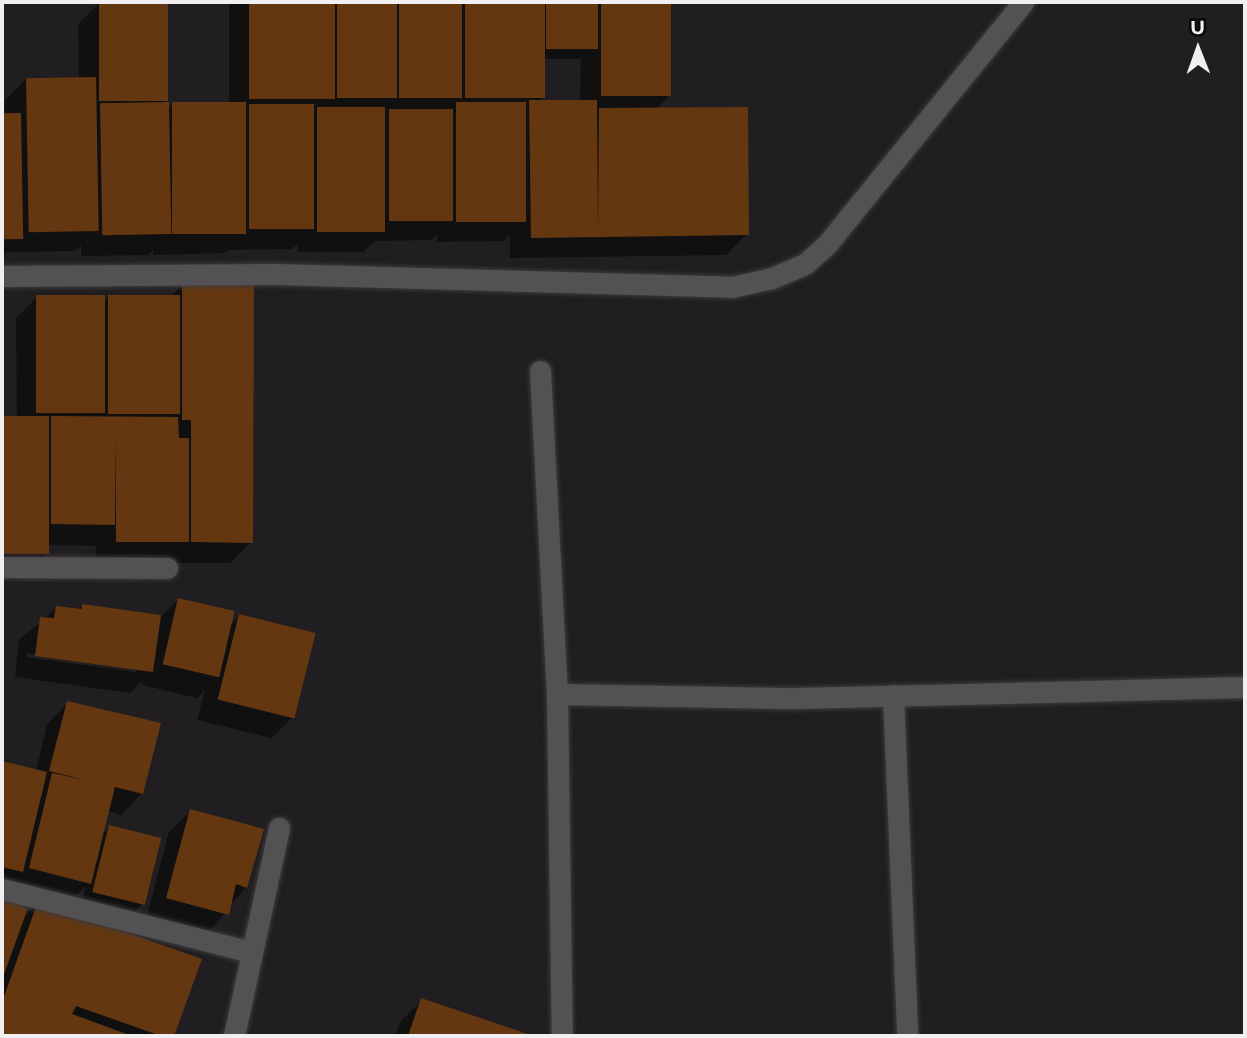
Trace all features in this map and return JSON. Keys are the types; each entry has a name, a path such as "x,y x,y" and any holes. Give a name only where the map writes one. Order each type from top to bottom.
{"street":[{"path":"2,275 275,274 732,287 772,278 804,264 828,243 1023,2"},
{"path":"540,371 557,694 562,1036"},
{"path":"2,567 167,568"},
{"path":"557,694 893,695 1245,687"},
{"path":"893,695 907,1036"},
{"path":"234,1036 279,828"},
{"path":"2,889 251,952"}],"building":[{"path":"99,2 168,2 168,101 99,101"},
{"path":"249,2 335,2 335,99 249,99"},
{"path":"337,2 397,2 397,98 337,98"},
{"path":"399,2 462,2 462,98 399,98"},
{"path":"465,2 545,2 545,98 465,98"},
{"path":"546,2 598,2 598,49 546,49"},
{"path":"601,2 671,2 671,96 601,96"},
{"path":"96,77 99,231 29,232 26,78"},
{"path":"529,100 597,100 598,231 599,108 748,107 749,235 531,238"},
{"path":"169,102 171,234 102,235 100,103"},
{"path":"172,102 246,102 246,234 172,234"},
{"path":"456,102 526,102 526,222 456,222"},
{"path":"249,104 314,104 314,229 249,229"},
{"path":"317,107 385,107 385,232 317,232"},
{"path":"389,109 453,109 453,221 389,221"},
{"path":"2,113 21,113 23,239 4,239"},
{"path":"182,283 254,283 253,543 191,542 191,420 182,420"},
{"path":"36,295 105,295 105,413 36,413"},
{"path":"108,295 180,295 180,414 108,414"},
{"path":"2,416 49,416 49,554 2,554"},
{"path":"51,416 178,417 179,438 189,438 189,542 116,542 116,432 115,525 51,524"},
{"path":"178,598 235,611 219,677 163,664"},
{"path":"82,604 161,615 153,672 35,656 40,617 54,618 56,606 82,609"},
{"path":"239,614 316,633 294,718 218,699"},
{"path":"67,701 161,723 143,794 115,787 91,884 29,868 52,773 85,780 49,771"},
{"path":"2,761 47,772 23,872 2,867"},
{"path":"190,809 264,829 247,888 236,884 229,915 166,898"},
{"path":"109,825 161,838 145,905 92,892"},
{"path":"2,898 28,908 2,980"},
{"path":"38,901 202,959 174,1036 161,1036 76,1006 72,1014 132,1036 2,1036 2,1002"},
{"path":"421,998 534,1036 408,1036"}]}
